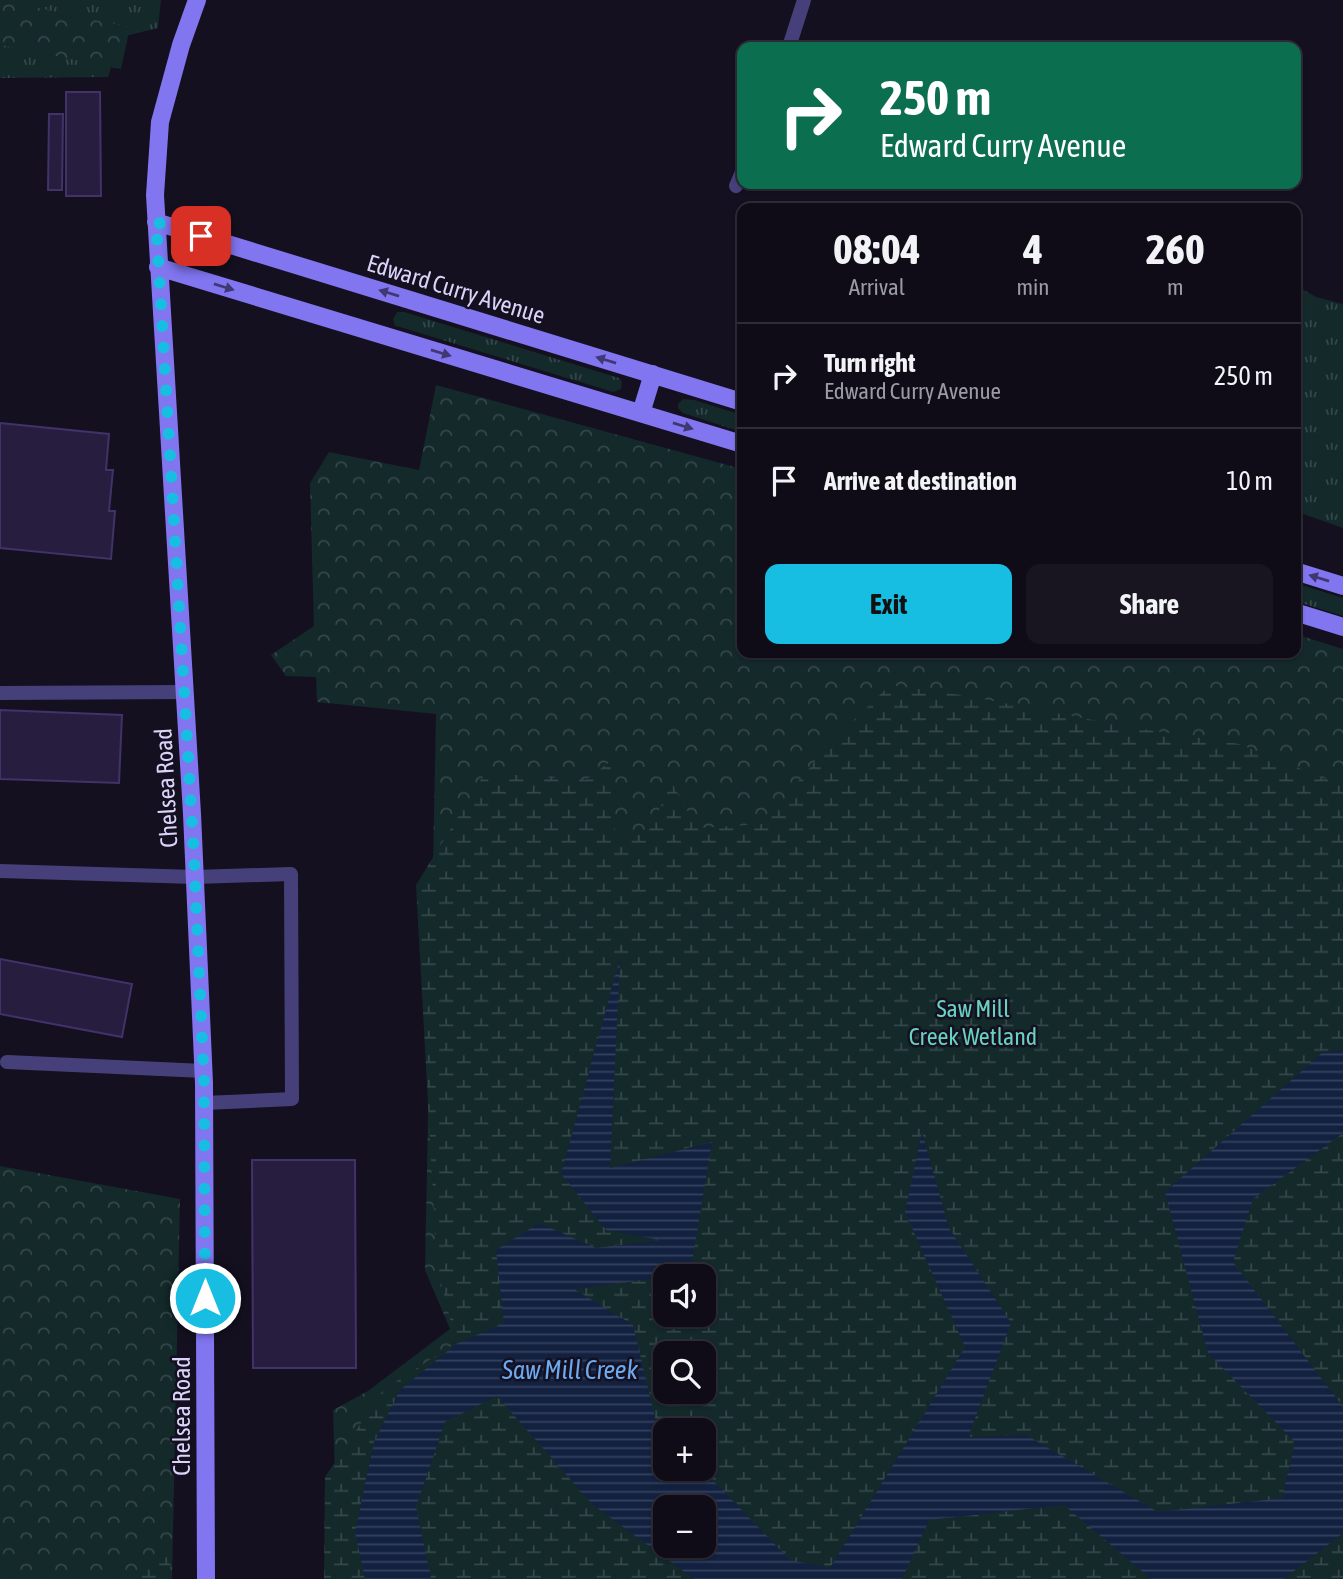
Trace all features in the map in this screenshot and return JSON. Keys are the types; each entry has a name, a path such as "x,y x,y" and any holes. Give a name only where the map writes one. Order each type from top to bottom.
{"street":[{"name":"Chelsea Road","path":"197,0 181,45 160,122 155,195 185,692 204,1071 206,1579"},
{"name":"Edward Curry Avenue","path":"156,222 737,400"},
{"path":"159,267 737,442"},
{"path":"641,413 653,374"},
{"path":"1301,573 1343,586"},
{"path":"1301,614 1343,626"}],"lane":[{"path":"791,42 804,0"},
{"path":"0,693 185,692"},
{"path":"0,871 195,877 291,874 292,1099 204,1103"},
{"path":"7,1062 204,1071"}],"green space":[{"path":"0,0 161,0 158,28 121,37 108,77 0,78"},
{"path":"0,0 130,27 121,69 0,45"},
{"path":"1301,288 1316,297 1343,304 1343,528 1301,513"},
{"path":"397,312 619,378 622,382 621,389 613,392 395,326 393,319"},
{"name":"Saw Mill Creek Wetland","path":"436,385 737,468 737,658 1301,658 1301,636 1343,649 1343,1579 338,1579 333,1410 368,1391 450,1329 425,1270 436,714 317,702 316,677 286,676 271,655 314,626 310,483 329,452 419,470"},
{"path":"683,399 694,400 737,413 737,430 683,413 678,404"},
{"path":"1301,585 1343,598 1343,616 1301,603"},
{"path":"890,685 968,696 1129,727 1239,744 1343,786 1343,1050 1323,1052 1165,1192 1208,1353 1295,1442 1282,1499 1158,1512 1026,1435 967,1437 1010,1323 949,1228 922,1134 905,1212 965,1347 830,1568 790,1560 714,1481 716,1481 716,1418 655,1418 633,1325 573,1289 653,1279 653,1327 716,1327 716,1264 691,1264 711,1142 610,1169 619,963 561,1174 663,1240 596,1248 539,1223 504,1323 456,1344 355,1532 365,1579 324,1579 325,1477 383,1390 456,1343 437,1267 416,885 485,773 586,780 612,760 615,831 646,836 672,783 697,828 764,824 828,745"},
{"path":"1343,1133 1343,1407 1233,1262 1253,1199"},
{"path":"0,1166 180,1199 172,1579 0,1579"},
{"path":"497,1396 593,1505 653,1549 653,1558 665,1558 694,1579 431,1579 416,1507 445,1422"},
{"path":"1064,1505 1151,1579 902,1579 929,1520"},
{"path":"1343,1533 1343,1579 1284,1579"},
{"path":"171,1551 170,1579 133,1579"}],"water":[{"name":"Saw Mill Creek","path":"620,959 610,1168 712,1142 692,1264 653,1264 653,1279 574,1289 633,1325 655,1418 653,1481 714,1481 790,1560 830,1568 965,1347 905,1212 922,1132 949,1228 1011,1323 968,1437 1026,1435 1158,1512 1282,1498 1295,1442 1208,1353 1165,1192 1323,1052 1343,1050 1343,1133 1253,1199 1233,1262 1343,1407 1343,1533 1284,1579 1151,1579 1064,1505 929,1520 902,1579 694,1579 665,1558 716,1558 716,1495 653,1495 653,1549 593,1505 497,1396 445,1422 416,1507 431,1579 365,1579 355,1532 374,1442 400,1390 456,1344 504,1323 496,1250 539,1223 596,1248 660,1240 606,1230 561,1174"}],"building":[{"path":"66,92 100,92 101,196 66,196"},
{"path":"49,114 63,114 62,190 48,190"},
{"path":"0,423 109,434 106,470 113,470 109,511 115,511 111,559 0,548"},
{"path":"0,710 122,715 119,783 0,779"},
{"path":"0,959 132,984 122,1037 0,1014"},
{"path":"252,1160 355,1160 356,1368 253,1368"}],"route":[{"path":"201,236 156,222 194,856 204,1083 205,1298"}]}
